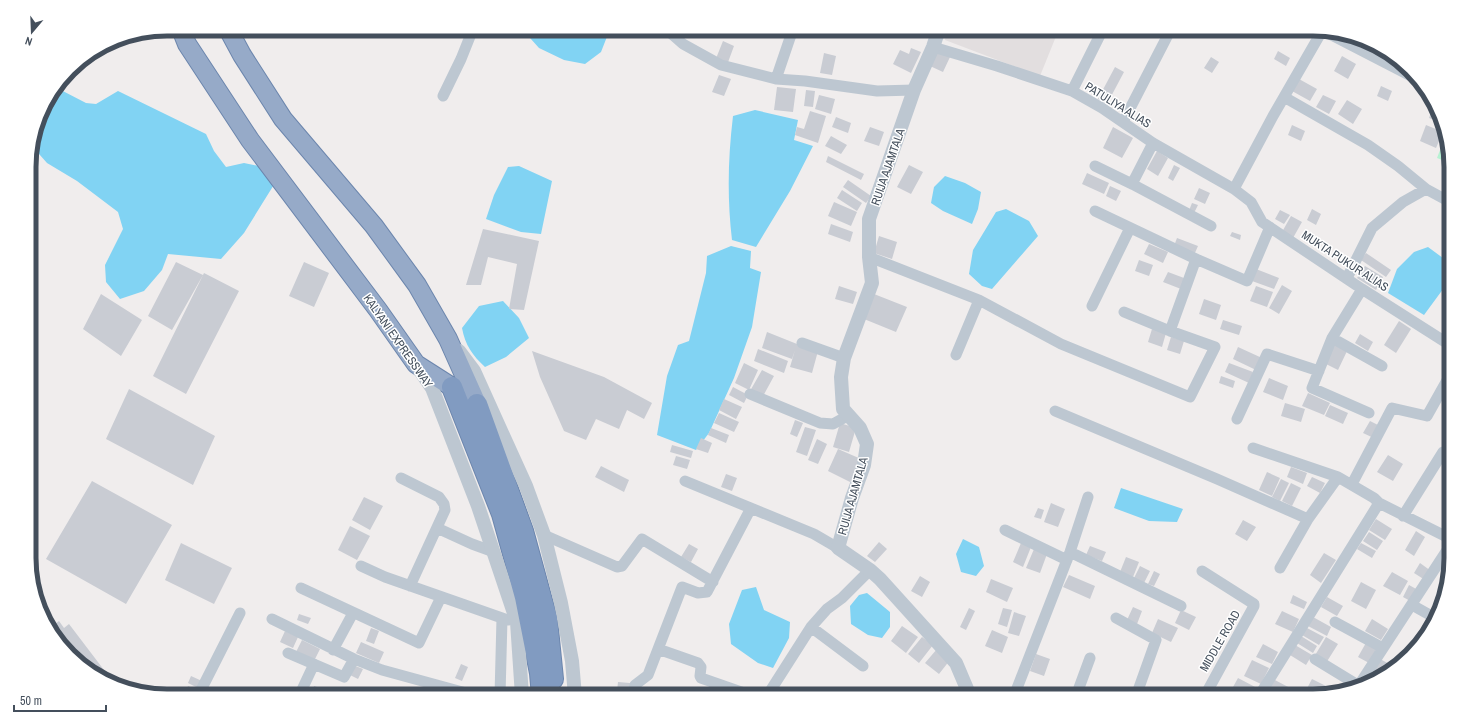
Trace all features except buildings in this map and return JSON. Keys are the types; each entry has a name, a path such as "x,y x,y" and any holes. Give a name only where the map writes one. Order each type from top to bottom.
{"highway":[{"name":"KALYANI EXPRESSWAY","path":"184,36 187,44 250,140 378,310 416,364"},
{"path":"232,36 242,55 283,119 374,226 417,285 448,339 477,404 523,531 547,619 554,689"},
{"path":"416,364 452,387"},
{"name":"KALYANI EXPRESSWAY","path":"452,387 502,514 526,597 540,673 541,689"}],"street":[{"path":"443,96 470,36"},
{"path":"674,36 683,44 721,65 776,78 877,91 914,90"},
{"path":"776,78 791,36"},
{"name":"RUIJA AJAMTALA","path":"937,36 914,90 869,219 869,257 872,283 844,358 841,377 844,409 860,428 867,444 864,465 852,498 838,548 870,570 956,663 967,689"},
{"path":"1072,91 1100,36"},
{"path":"1123,122 1168,36"},
{"path":"1234,189 1284,97 1320,36"},
{"path":"1338,38 1400,69"},
{"name":"PATULIYA ALIAS","path":"933,47 997,66 1072,91 1102,108 1153,143 1234,189"},
{"path":"1284,97 1368,145 1398,166 1426,189 1444,199"},
{"path":"1132,184 1153,143"},
{"path":"1094,166 1132,184 1211,226"},
{"name":"MUKTA PUKUR ALIAS","path":"1234,189 1251,202 1262,222 1362,289 1444,341"},
{"path":"1347,278 1372,228 1403,202 1426,189"},
{"path":"1095,212 1196,260 1247,281 1270,227"},
{"path":"1092,306 1130,228"},
{"path":"869,257 979,300 1061,344 1190,397 1215,347 1170,331 1124,312"},
{"path":"1170,331 1196,260"},
{"path":"1362,289 1332,338 1312,388 1369,413"},
{"path":"956,355 979,300"},
{"path":"1332,338 1382,366"},
{"path":"448,339 474,371 526,486 544,535 561,603 572,661 574,689"},
{"path":"802,343 844,358"},
{"path":"1237,418 1266,354 1319,371"},
{"name":"KALYANI EXPRESSWAY","path":"416,364 432,388 478,506 517,622 522,689"},
{"path":"1352,484 1392,408 1427,416 1444,386"},
{"path":"750,394 820,423 833,424 849,415"},
{"path":"1055,411 1308,519"},
{"path":"1253,448 1338,477 1352,484 1374,498 1379,503 1444,536"},
{"path":"1403,516 1443,452"},
{"path":"1280,568 1308,519 1338,477"},
{"path":"401,478 438,497 444,504 445,510 410,586"},
{"path":"685,481 814,534 838,548"},
{"path":"1017,689 1069,556 1088,497"},
{"path":"1263,689 1379,503"},
{"path":"634,689 635,685 648,675 682,587 703,594 707,592 751,508"},
{"path":"437,528 494,552"},
{"path":"1005,530 1069,556 1181,606"},
{"path":"544,535 617,567 622,566 642,539 713,582"},
{"path":"1363,679 1444,555"},
{"path":"361,566 410,586 517,622"},
{"path":"771,689 810,627 827,609 842,598 870,570"},
{"name":"MIDDLE ROAD","path":"1202,571 1254,604 1209,689"},
{"path":"301,588 419,643 442,597"},
{"path":"1412,605 1431,616"},
{"path":"202,689 240,613"},
{"path":"334,650 353,613"},
{"path":"500,689 502,618"},
{"path":"1116,618 1156,640 1138,689"},
{"path":"272,619 334,650 382,670 451,689"},
{"path":"1335,622 1384,648"},
{"path":"810,627 863,666"},
{"path":"658,649 698,663 701,667 701,678 733,689"},
{"path":"288,653 344,677 354,659"},
{"path":"1079,689 1090,658"},
{"path":"1315,660 1353,682"},
{"path":"302,689 314,664"}],"shaded area":[{"path":"946,36 1056,36 1040,76 945,40"}],"green space":[{"path":"1442,145 1444,161 1437,158"}],"water":[{"path":"528,36 607,36 601,52 585,64 564,60 539,48"},
{"path":"61,90 86,103 96,104 118,91 206,134 214,151 226,167 244,163 264,167 275,183 244,233 221,259 168,254 162,270 144,291 120,299 106,282 105,265 123,229 118,212 77,181 47,163 37,151 40,133 49,109"},
{"path":"755,110 798,120 794,140 813,146 790,191 756,247 732,240 729,193 729,163 733,116"},
{"path":"519,166 552,181 541,234 521,232 486,219 494,195 508,167"},
{"path":"945,176 965,183 981,192 978,209 972,224 943,211 931,203 934,187"},
{"path":"1006,209 1029,221 1038,236 992,289 982,286 969,274 973,250 996,212"},
{"path":"731,246 751,251 750,268 761,272 752,327 734,378 709,433 696,450 657,435 667,376 678,345 689,341 706,273 707,256"},
{"path":"1428,247 1444,259 1444,288 1424,315 1388,293 1397,269 1414,252"},
{"path":"503,301 519,318 529,338 506,357 485,367 470,350 465,340 462,328 479,306"},
{"path":"1121,488 1183,509 1177,522 1149,521 1114,508"},
{"path":"963,539 979,547 984,566 976,576 961,572 956,554"},
{"path":"756,587 764,610 790,622 789,638 773,668 758,663 731,644 729,624 742,590"},
{"path":"867,593 890,612 890,627 882,638 868,635 851,624 850,606 859,595"}]}
